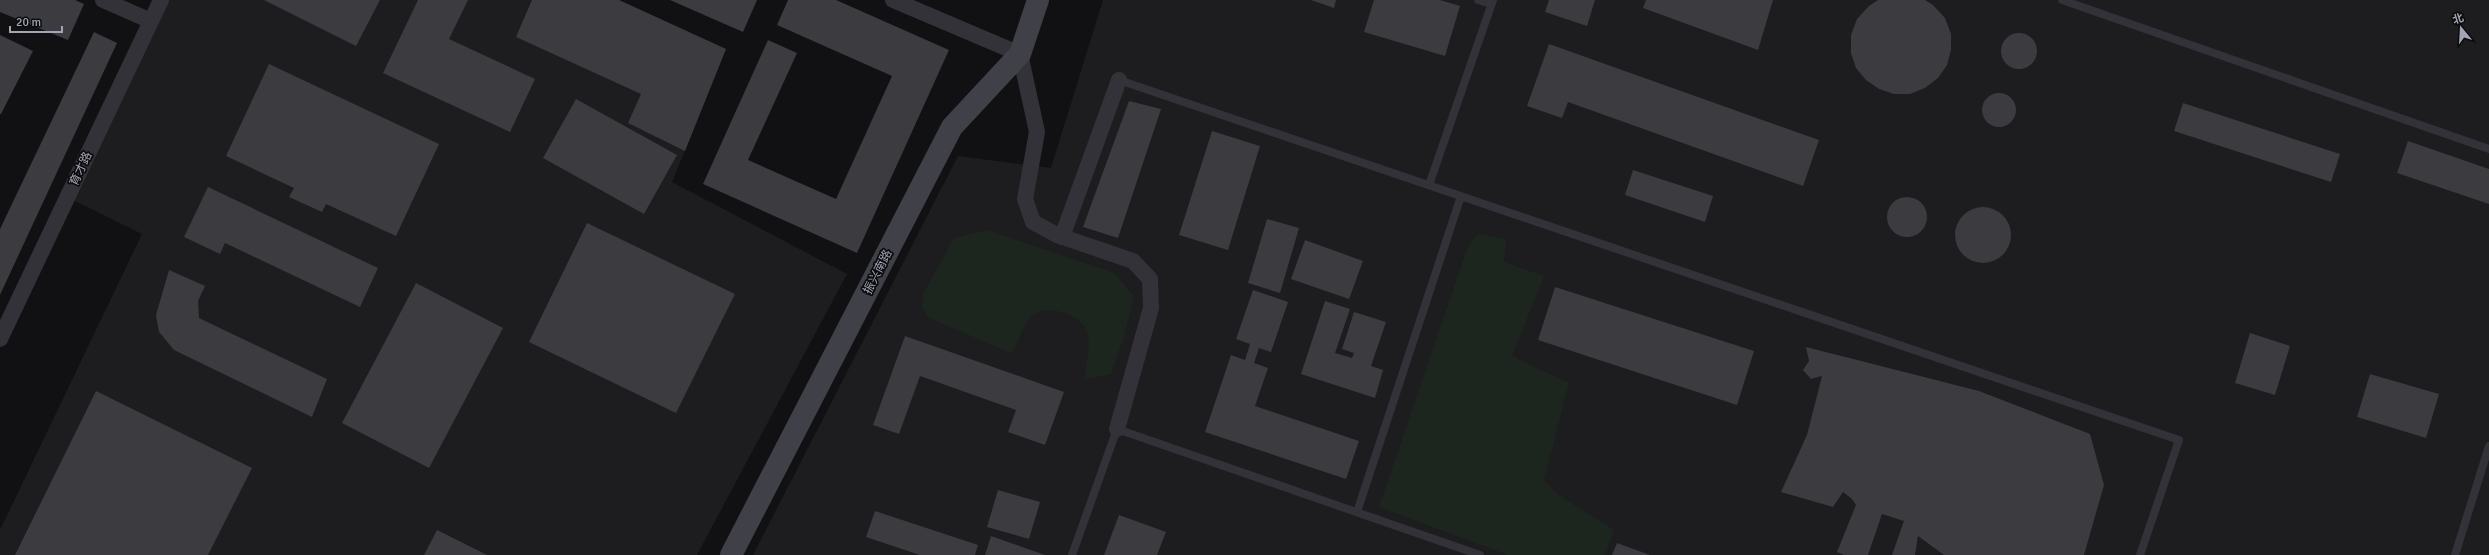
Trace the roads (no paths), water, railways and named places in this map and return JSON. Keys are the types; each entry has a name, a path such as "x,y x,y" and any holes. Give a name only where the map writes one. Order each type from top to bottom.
{"main road":[{"name":"振兴南路","path":"731,555 952,127 1020,54 1038,0"}],"street":[{"path":"103,0 151,21"},
{"name":"育才路","path":"0,339 161,0"},
{"path":"893,0 1020,54 1037,132 1025,199 1032,222 1062,237 1133,261 1150,279 1151,308 1117,429"},
{"path":"1062,237 1119,80"}],"lane":[{"path":"1429,185 1492,2 1478,0"},
{"path":"2062,0 2489,149"},
{"path":"1119,80 2179,440 2140,555"},
{"path":"1356,512 1461,196"},
{"path":"1072,555 1117,429 1480,555"},
{"path":"2455,555 2489,446"}]}
